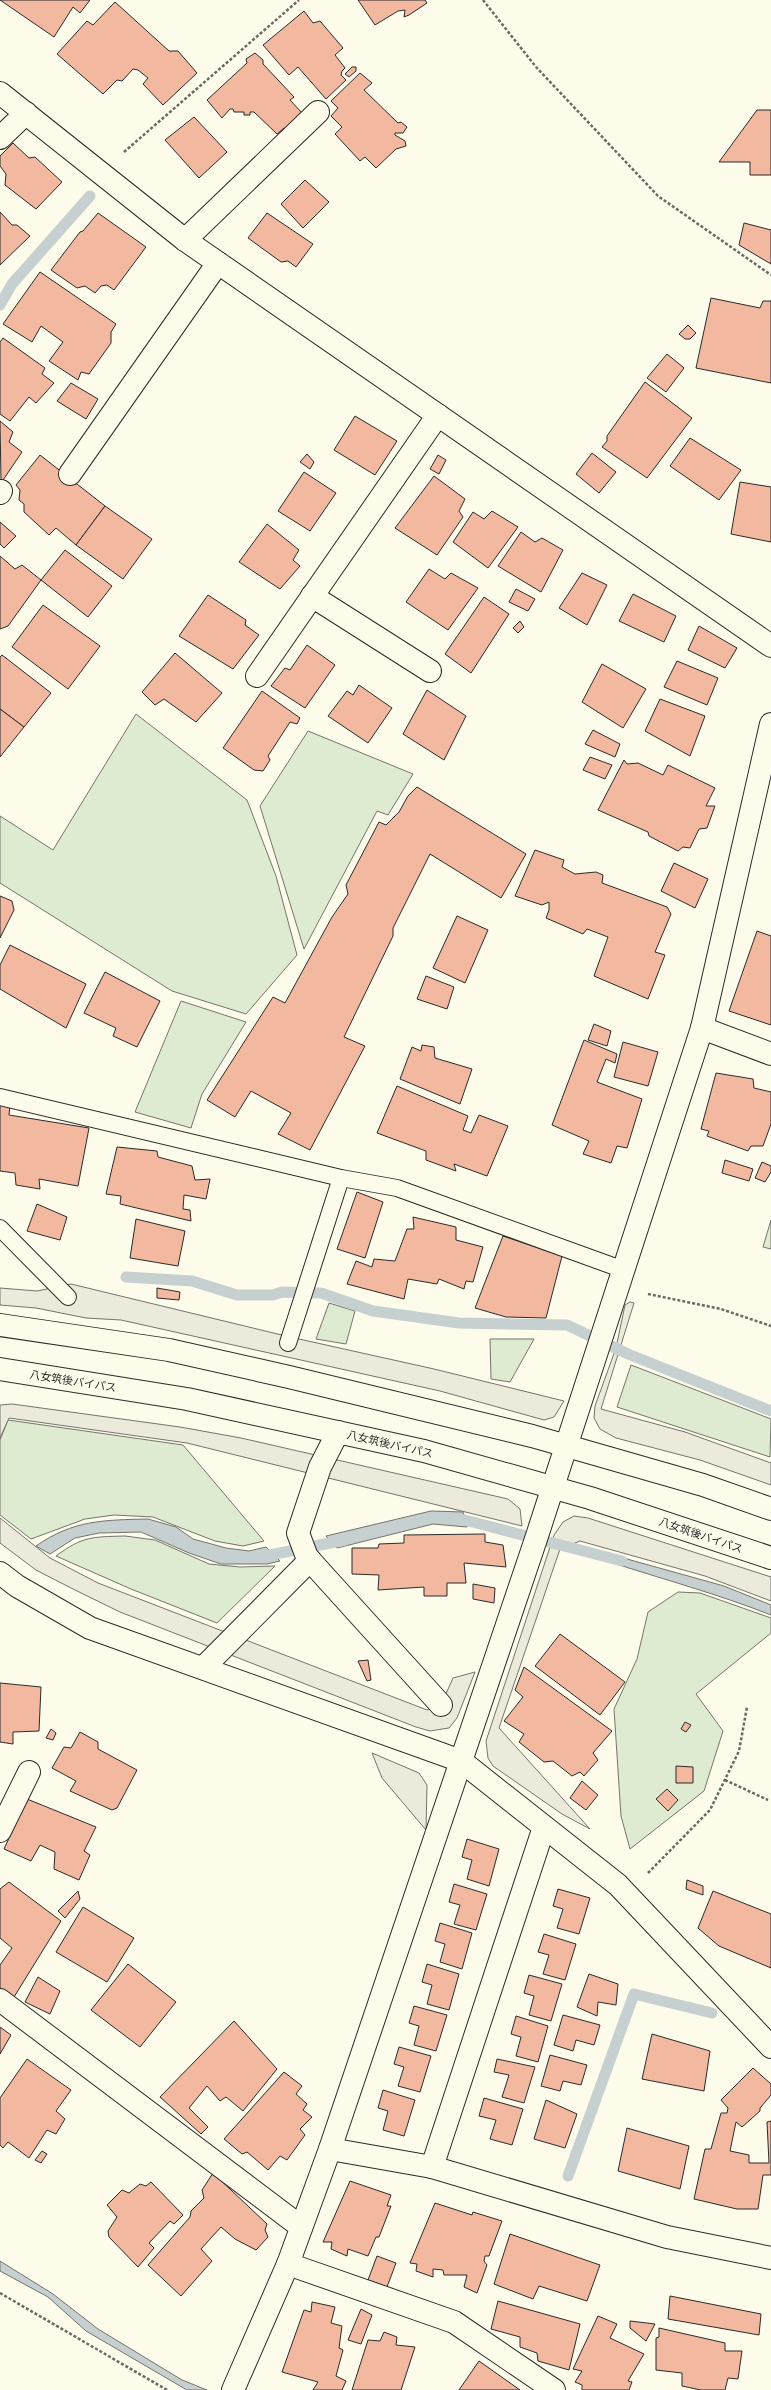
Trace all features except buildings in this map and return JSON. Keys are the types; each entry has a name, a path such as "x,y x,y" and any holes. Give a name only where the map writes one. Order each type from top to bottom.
{"main road":[{"path":"0,92 185,240 771,646"},
{"path":"185,240 318,112"},
{"path":"0,138 26,113"},
{"path":"70,474 218,263"},
{"path":"257,676 438,415"},
{"path":"312,596 430,671"},
{"path":"233,2390 288,2264 330,2149 461,1762 621,1279 702,1028 771,724"},
{"path":"702,1028 771,1054"},
{"path":"0,1325 169,1350 289,1376 532,1436 566,1447 703,1485 771,1509"},
{"name":"八女筑後バイパス","path":"0,1369 187,1398 424,1451 680,1527 771,1558"},
{"path":"338,1432 320,1467 298,1533 310,1560 441,1705"},
{"path":"203,1668 310,1560"},
{"path":"0,1573 17,1586 90,1628 461,1762 618,1885 771,2047"},
{"path":"0,1831 29,1772"},
{"path":"432,2167 544,1827"},
{"path":"0,2000 302,2227"},
{"path":"330,2149 432,2167 667,2237 771,2258"},
{"path":"288,2264 454,2322 554,2390"}],"lane":[{"path":"0,1097 341,1178 397,1188 621,1279"},
{"path":"288,1343 341,1178"},
{"path":"0,1228 68,1297"}],"path":[{"path":"101,172 299,0"},
{"path":"483,0 536,67 658,196 771,275"},
{"path":"621,1279 721,1309 771,1326"},
{"path":"627,1895 710,1810 739,1751 747,1707"},
{"path":"725,1780 768,1800"},
{"path":"0,2292 167,2390"}],"green space":[{"path":"136,714 247,800 276,876 297,955 246,1014 172,991 0,883 0,816 53,850"},
{"path":"308,731 413,774 388,815 377,811 304,949 260,806"},
{"path":"181,1001 246,1022 202,1094 191,1128 135,1112"},
{"path":"771,1220 771,1249 763,1247"},
{"path":"329,1303 355,1311 346,1344 316,1339"},
{"path":"490,1339 534,1339 510,1382 491,1379"},
{"path":"631,1365 771,1419 770,1457 617,1407"},
{"path":"8,1420 183,1445 264,1541 243,1546 215,1541 153,1517 114,1515 85,1519 31,1539 0,1515 0,1440"},
{"path":"125,1536 155,1540 209,1564 240,1567 275,1566 217,1623 131,1589 56,1556 65,1549 81,1541 96,1537"},
{"path":"678,1592 700,1593 771,1618 771,1633 696,1694 723,1731 704,1791 630,1849 621,1816 614,1709 637,1659 648,1612"}],"shaded area":[{"path":"71,1284 564,1401 554,1417 544,1420 440,1391 121,1320 86,1318 36,1308 0,1305 0,1288 37,1291"},
{"path":"630,1302 634,1303 601,1409 685,1432 771,1463 771,1485 700,1460 616,1438 600,1429 594,1418 595,1406 616,1348 625,1305"},
{"path":"12,1404 180,1427 241,1438 508,1499 520,1509 522,1526 187,1443 9,1418 0,1438 0,1405"},
{"path":"431,1511 463,1512 467,1527 433,1524 337,1548 326,1536"},
{"path":"574,1516 588,1518 771,1577 771,1601 705,1576 580,1541 560,1549 499,1728 590,1829 562,1814 493,1766 488,1758 486,1741 554,1535 563,1522"},
{"path":"0,1518 50,1558 98,1583 427,1710 441,1705 453,1678 475,1672 457,1718 449,1728 430,1731 416,1727 120,1612 73,1589 36,1570 0,1543"},
{"path":"148,1519 176,1527 193,1539 226,1548 249,1551 266,1547 280,1561 267,1564 221,1564 189,1553 141,1532 99,1533 75,1538 50,1554 36,1546 50,1537 76,1526 103,1521"},
{"path":"609,1554 724,1586 771,1605 771,1615 710,1593 607,1561"},
{"path":"372,1753 419,1773 427,1785 426,1830 382,1778"},
{"path":"0,2261 53,2294 98,2329 182,2380 207,2390 187,2390 86,2331 48,2297 0,2271"}],"waterway":[{"path":"0,305 12,284 90,196"},
{"path":"126,1277 192,1281 237,1295 273,1295 282,1292 321,1293 373,1311 459,1323 567,1325 628,1354 771,1411"},
{"path":"451,1519 465,1520 622,1561"},
{"path":"260,1557 345,1540"},
{"path":"568,2176 634,1994 712,2013"}]}
